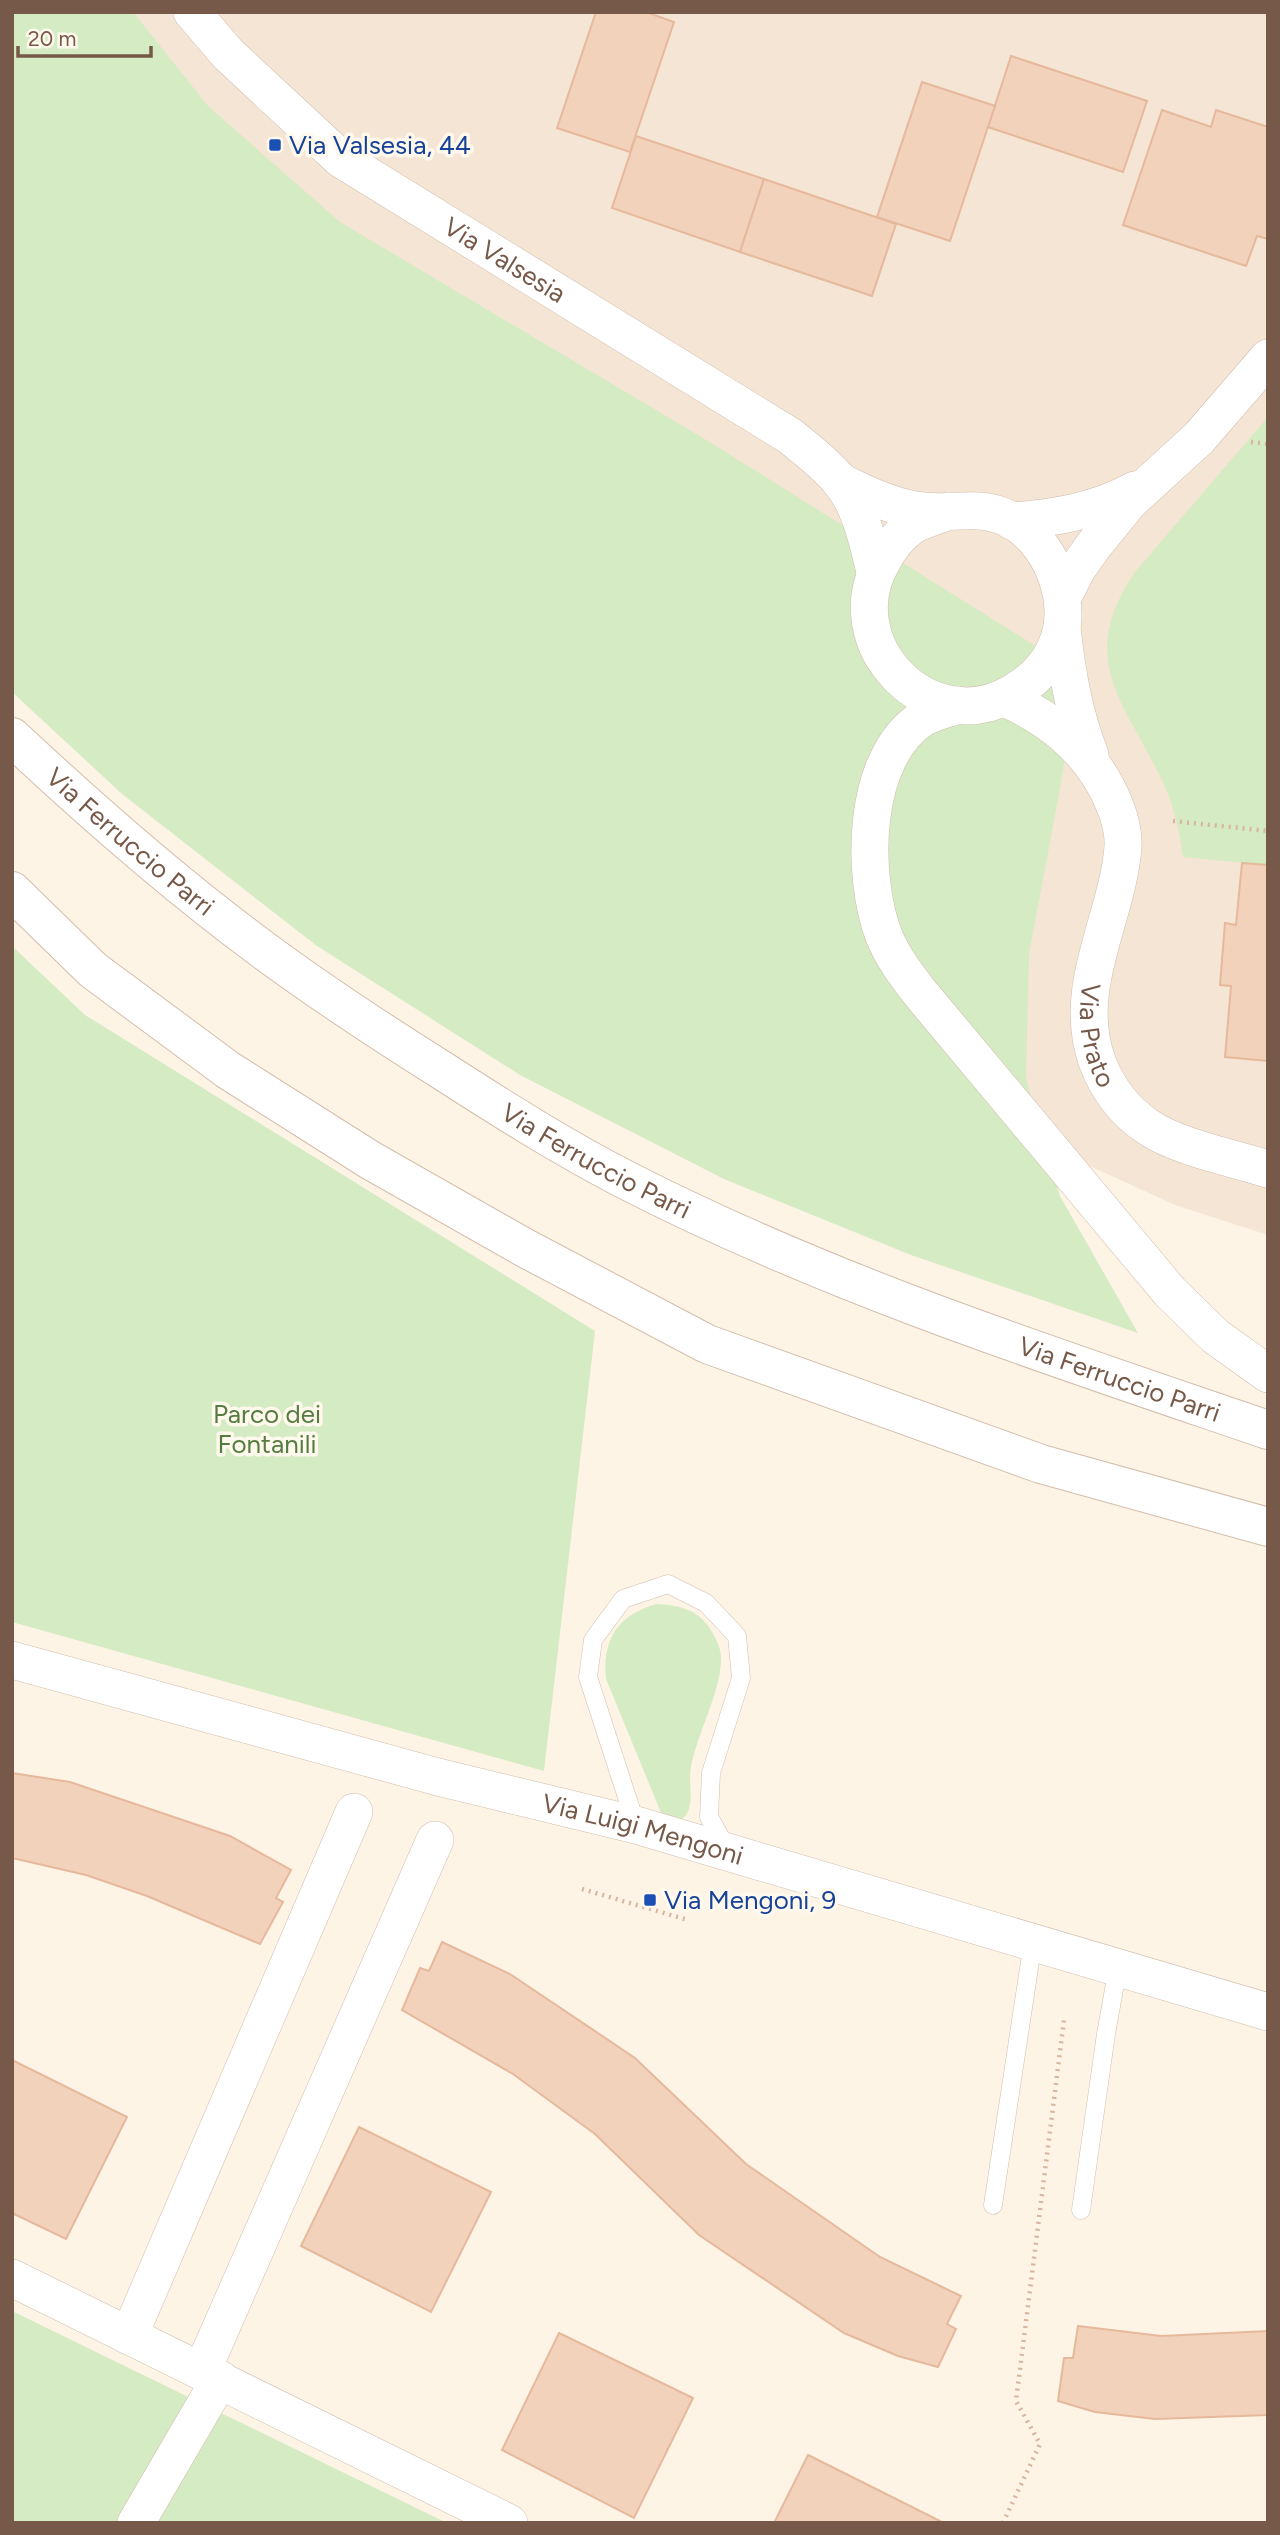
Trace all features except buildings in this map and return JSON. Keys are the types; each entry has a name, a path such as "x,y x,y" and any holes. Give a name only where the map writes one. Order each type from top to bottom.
{"main road":[{"name":"Via Ferruccio Parri","path":"12,737 127,841 261,949 351,1012 473,1091 621,1178 777,1251 856,1283 1268,1430"},
{"path":"12,891 93,970 228,1070 370,1160 453,1208 706,1344 1041,1464 1268,1527"}],"street":[{"name":"Via Valsesia","path":"192,12 228,54 341,159 790,436 816,456 841,482 863,528 875,572"},
{"name":"Via Valsesia","path":"949,511 917,523 892,544 875,572 869,605 873,638 888,667 912,690 942,703 973,706 1004,698 1031,682 1038,674 1051,658 1077,569 1094,545 1129,502 1199,438 1268,358"},
{"name":"Via Valsesia","path":"841,482 886,503 918,511 982,511 1012,521 1037,540 1055,566 1063,612"},
{"name":"Via Valsesia","path":"1012,521 1058,517 1122,497 1148,483"},
{"name":"Via Prato","path":"1063,612 1067,674 1080,728 1094,766"},
{"name":"Via Prato","path":"1004,698 1051,723 1073,742 1107,784 1119,815 1124,845 1093,970 1089,1004 1091,1044 1103,1077 1124,1108 1150,1128 1183,1143 1268,1169"},
{"path":"958,705 923,718 909,731 887,761 875,795 870,831 872,883 879,918 891,951 922,994 1156,1277 1215,1336 1268,1374"},
{"name":"Via Luigi Mengoni","path":"12,1660 438,1777 636,1825 730,1855 1268,2011"},
{"path":"129,2336 355,1812"},
{"path":"136,2523 211,2375 435,1840"},
{"path":"12,2278 509,2523"}],"lane":[{"path":"636,1825 588,1677 589,1665 593,1640 623,1599 668,1584 706,1603 737,1636 741,1678 711,1773 709,1817 730,1855"},
{"path":"993,2205 1033,1942"},
{"path":"1081,2210 1118,1967"}],"path":[{"path":"1245,442 1268,444"},
{"path":"1173,821 1268,831"},
{"path":"582,1889 688,1920"},
{"path":"1003,2523 1040,2444 1016,2401 1064,2020"}],"shaded area":[{"path":"12,12 1268,12 1268,1235 1175,1205 985,1118"}],"green space":[{"path":"12,12 133,12 208,106 340,222 708,441 1077,672 1061,783 1029,954 1026,1079 1060,1196 1138,1333 911,1255 724,1179 520,1075 317,946 122,794 12,692"},
{"path":"1268,417 1268,865 1183,857 1168,794 1114,686 1108,661 1108,634 1117,605 1135,572"},
{"name":"Parco dei Fontanili","path":"12,946 85,1015 595,1331 544,1771 12,1622"},
{"path":"657,1604 679,1607 699,1616 711,1630 721,1653 718,1683 691,1767 690,1804 685,1817 679,1821 662,1815 606,1679 607,1652 615,1631 632,1614"},
{"path":"12,2311 447,2523 12,2523"}],"place":[{"name":"Via Valsesia, 44","path":"275,145"},
{"name":"Via Mengoni, 9","path":"650,1900"}]}
